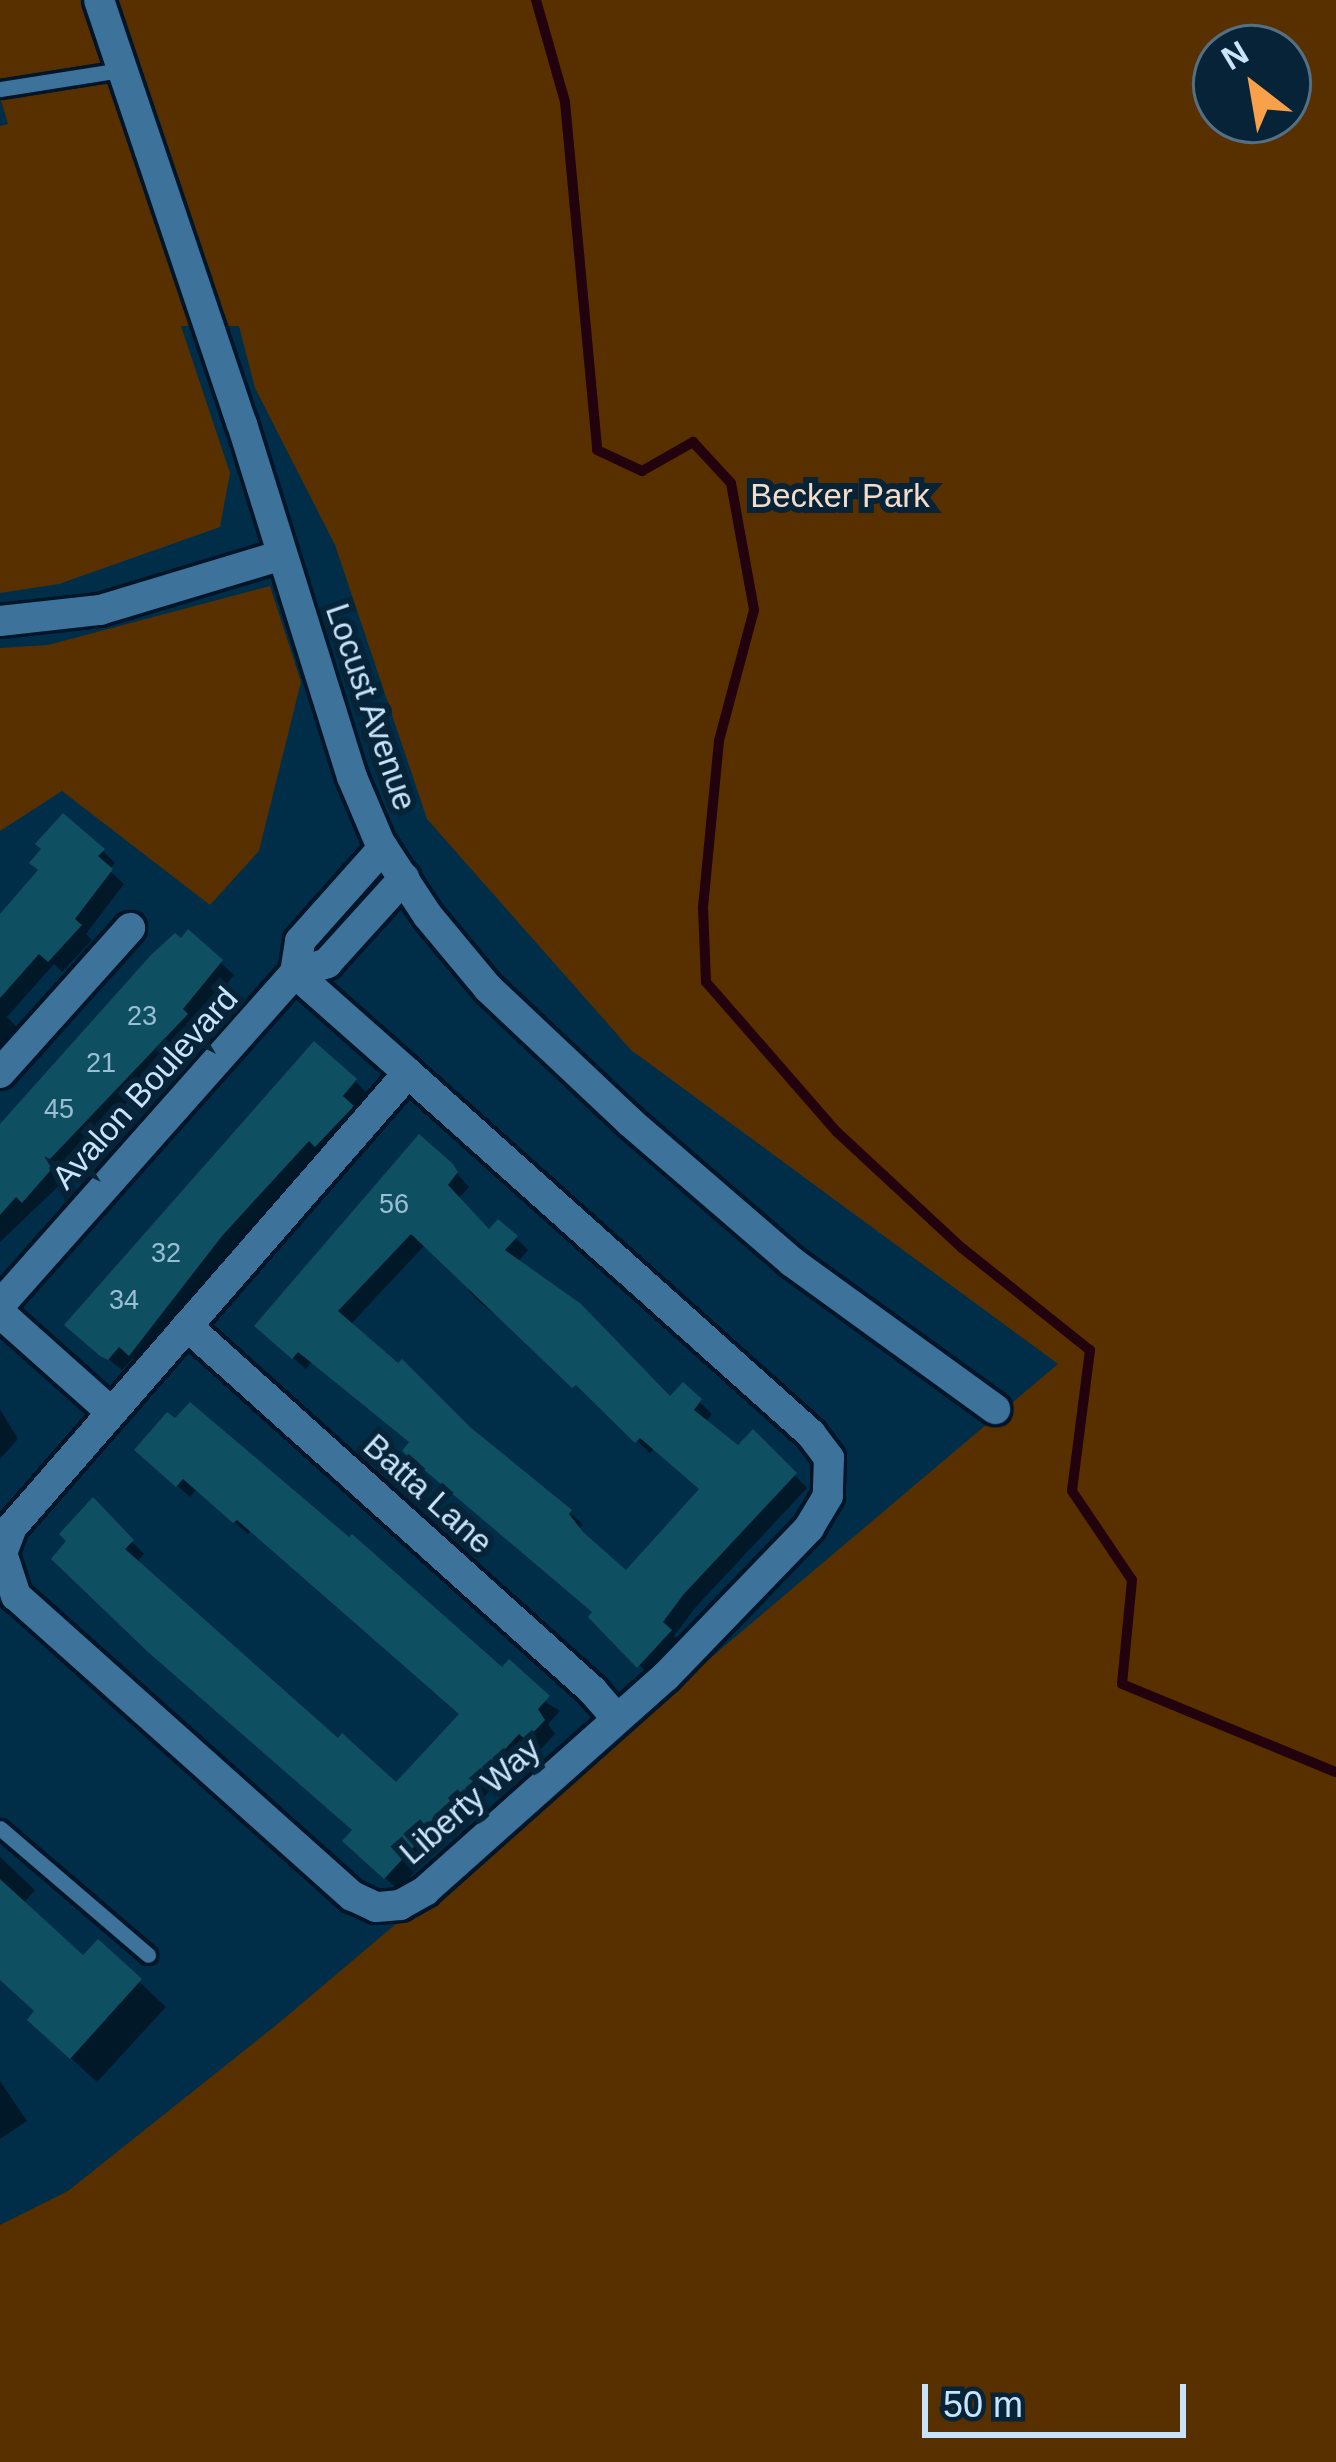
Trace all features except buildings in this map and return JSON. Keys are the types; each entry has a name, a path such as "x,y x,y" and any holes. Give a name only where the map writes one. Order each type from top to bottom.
{"street":[{"name":"Locust Avenue","path":"99,0 352,778 383,848 488,988 630,1122 792,1262 994,1409"},
{"path":"0,621 100,610 282,555"},
{"name":"Avalon Boulevard","path":"296,973 300,941 383,848"},
{"name":"Avalon Boulevard","path":"111,1412 0,1309 296,973 327,963 404,878"},
{"path":"0,1073 130,928"},
{"name":"Liberty Way","path":"296,973 409,1073 811,1434 829,1458 828,1496 808,1528 617,1719 425,1891 400,1905 376,1907 352,1896 16,1596 5,1575 2,1553 12,1527 409,1073"},
{"name":"Batta Lane","path":"187,1326 592,1690 617,1719"}],"lane":[{"path":"0,89 121,70"},
{"path":"0,1828 148,1955"}],"green space":[{"name":"Becker Park","path":"0,0 1336,0 1336,2462 0,2462 0,2225 68,2191 280,2022 1058,1364 631,1050 427,819 335,545 255,388 239,326 181,326 230,473 220,527 59,584 0,593 0,126 8,124 0,97"},
{"path":"270,586 301,682 259,851 210,905 62,791 0,831 0,648 48,645"}],"waterway":[{"path":"536,0 565,102 597,450 642,471 693,442 731,483 754,610 719,741 703,907 706,982 837,1132 962,1248 1090,1350 1072,1491 1132,1580 1122,1684 1336,1772"}]}
